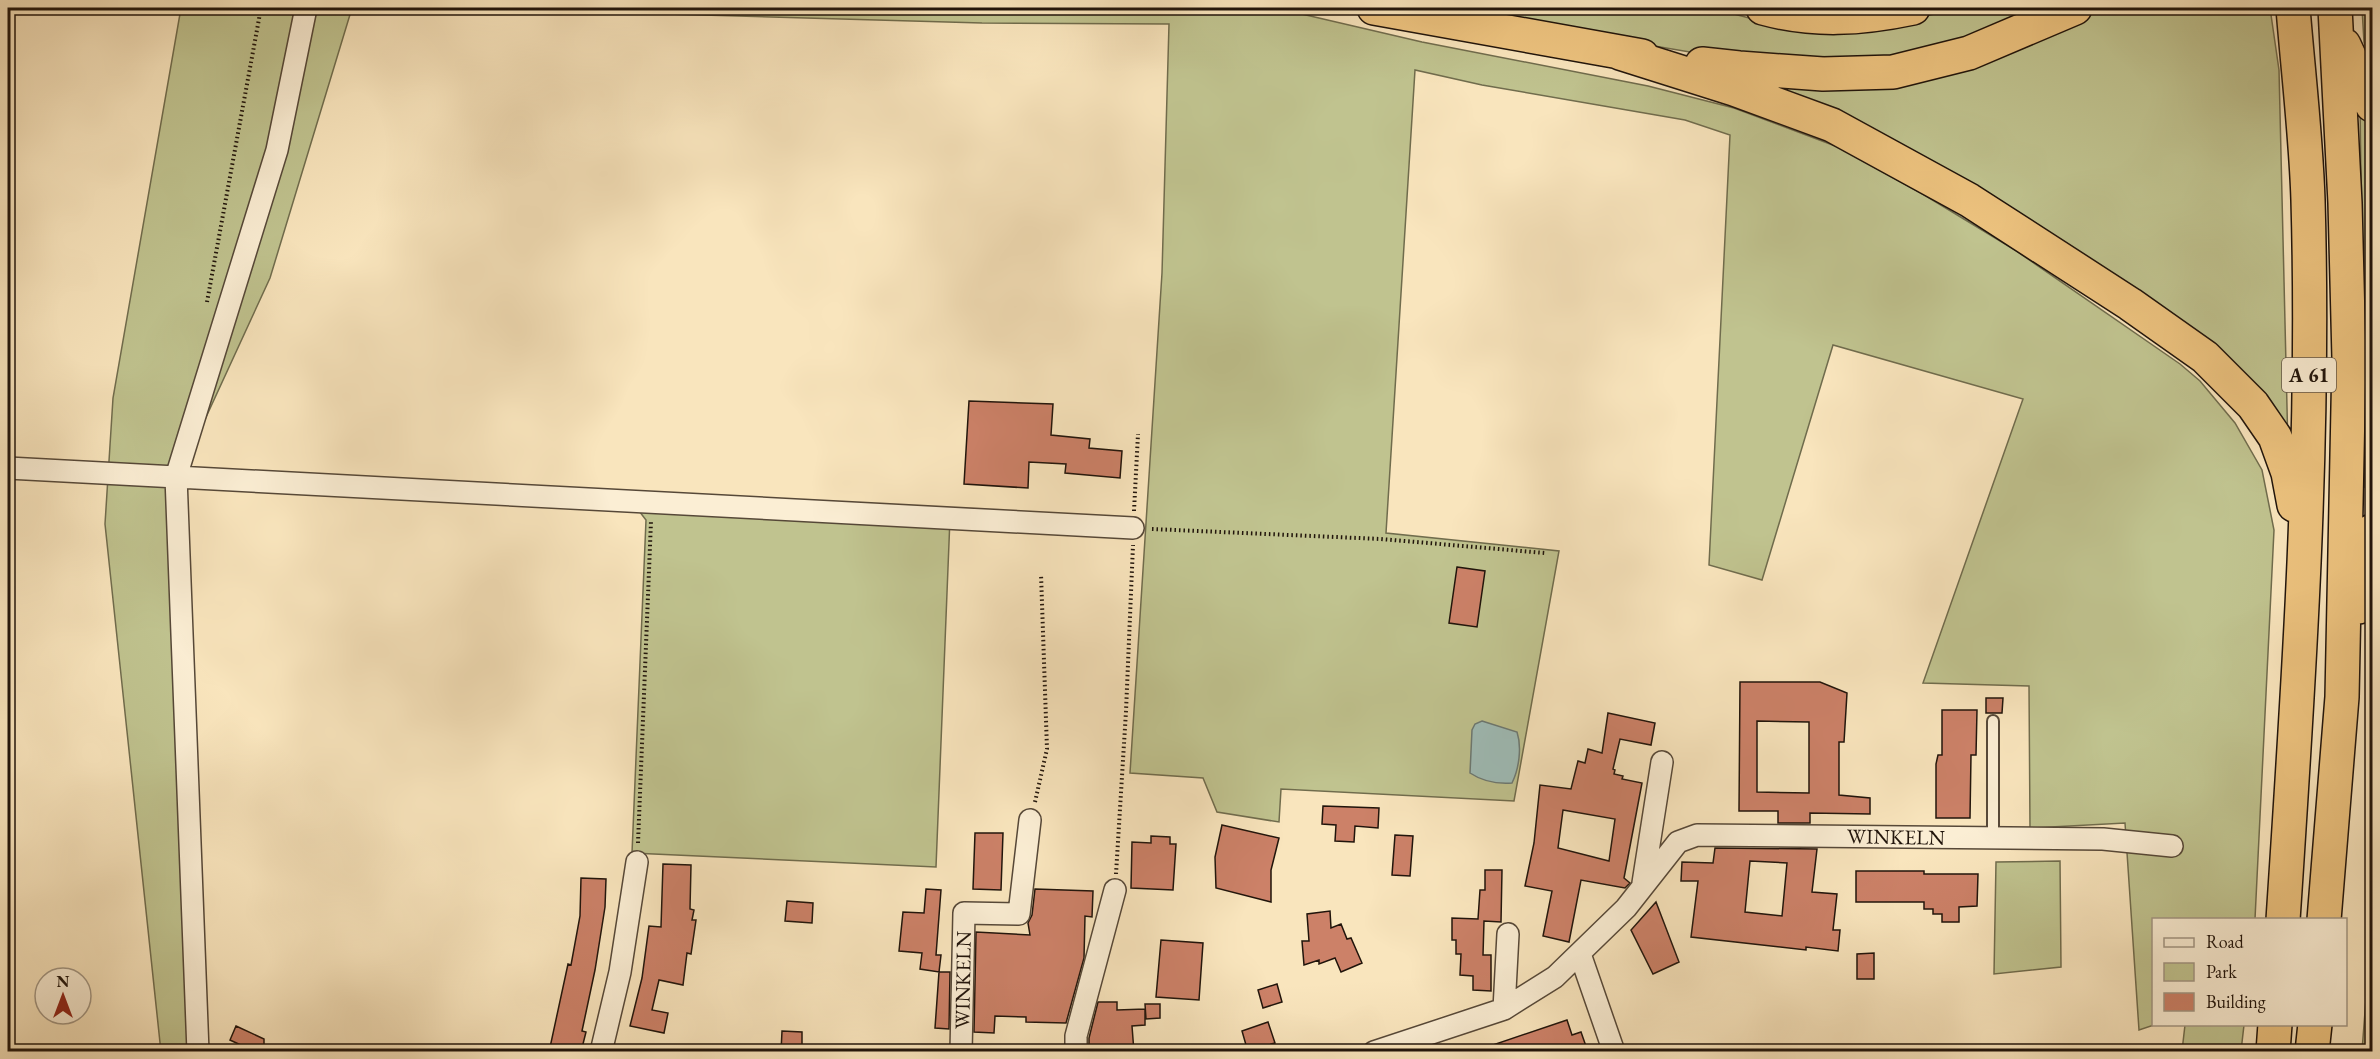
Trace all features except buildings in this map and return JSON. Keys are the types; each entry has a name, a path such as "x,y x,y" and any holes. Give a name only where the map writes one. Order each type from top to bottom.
{"highway":[{"path":"1374,8 1620,53 1739,69 1823,74 1893,72 1969,53 2075,8"},
{"path":"1763,8 1809,18 1855,17 1914,8"},
{"name":"A 61","path":"2283,918 2296,728 2310,359 2308,198 2293,8"},
{"path":"2336,19 2373,105"},
{"name":"A 61","path":"2324,918 2342,697 2349,359 2336,19"},
{"path":"1620,53 1734,89 1832,125 1969,200 2130,304 2205,357 2253,405 2275,437 2288,472 2304,553"},
{"path":"2342,697 2373,531"},
{"path":"2273,1052 2275,1026"},
{"path":"2313,1052 2315,1026"}],"street":[{"path":"198,1052 176,477 278,150 306,9"},
{"path":"8,468 1133,528"},
{"path":"1643,887 1662,762"},
{"name":"WINKELN","path":"962,1052 964,913 1018,914 1030,820"},
{"name":"WINKELN","path":"1374,1052 1504,1009 1555,977 1626,908 1678,842 1697,835 2103,839 2172,846"},
{"path":"601,1052 620,972 637,862"},
{"path":"1076,1052 1076,1036 1115,890"},
{"path":"1504,1009 1508,934"},
{"path":"1580,954 1614,1052"}],"lane":[{"path":"1994,721 1994,838"}],"path":[{"path":"206,312 261,8"},
{"path":"1115,890 1126,711 1138,434"},
{"path":"637,862 652,502"},
{"path":"1133,528 1381,539 1545,553"},
{"path":"1030,820 1047,749 1041,574"}],"green space":[{"path":"181,8 352,8 270,278 173,489 207,1051 161,1052 105,524 113,398"},
{"path":"452,8 1276,8 1422,42 1648,86 1734,108 1838,147 1921,193 2015,250 2180,364 2200,381 2235,423 2262,470 2274,530 2255,918 2152,918 2152,1026 2139,1030 2125,823 2030,828 2029,686 1923,683 2023,399 1833,345 1762,580 1709,565 1730,135 1685,120 1482,85 1415,70 1386,533 1559,551 1514,801 1281,789 1279,822 1217,812 1203,778 1130,773 1162,273 1169,24 982,23"},
{"path":"1429,8 1721,8 1730,13 1780,26 1886,27 1956,8 2053,8 1909,61 1755,63"},
{"path":"2098,8 2270,8 2279,70 2288,449 2242,379 1732,79 1809,86 2061,27"},
{"path":"2362,8 2372,8 2372,70 2364,42"},
{"path":"2360,105 2372,124 2372,468 2365,488"},
{"path":"636,507 950,518 936,867 632,853 646,520"},
{"path":"2060,861 2061,967 1994,974 1996,862"},
{"path":"2372,921 2372,1051 2362,1051"},
{"path":"2185,1026 2244,1026 2241,1051 2182,1051"}],"water":[{"path":"1482,721 1517,732 1519,758 1512,783 1490,781 1470,773 1472,730 1475,724"}]}
